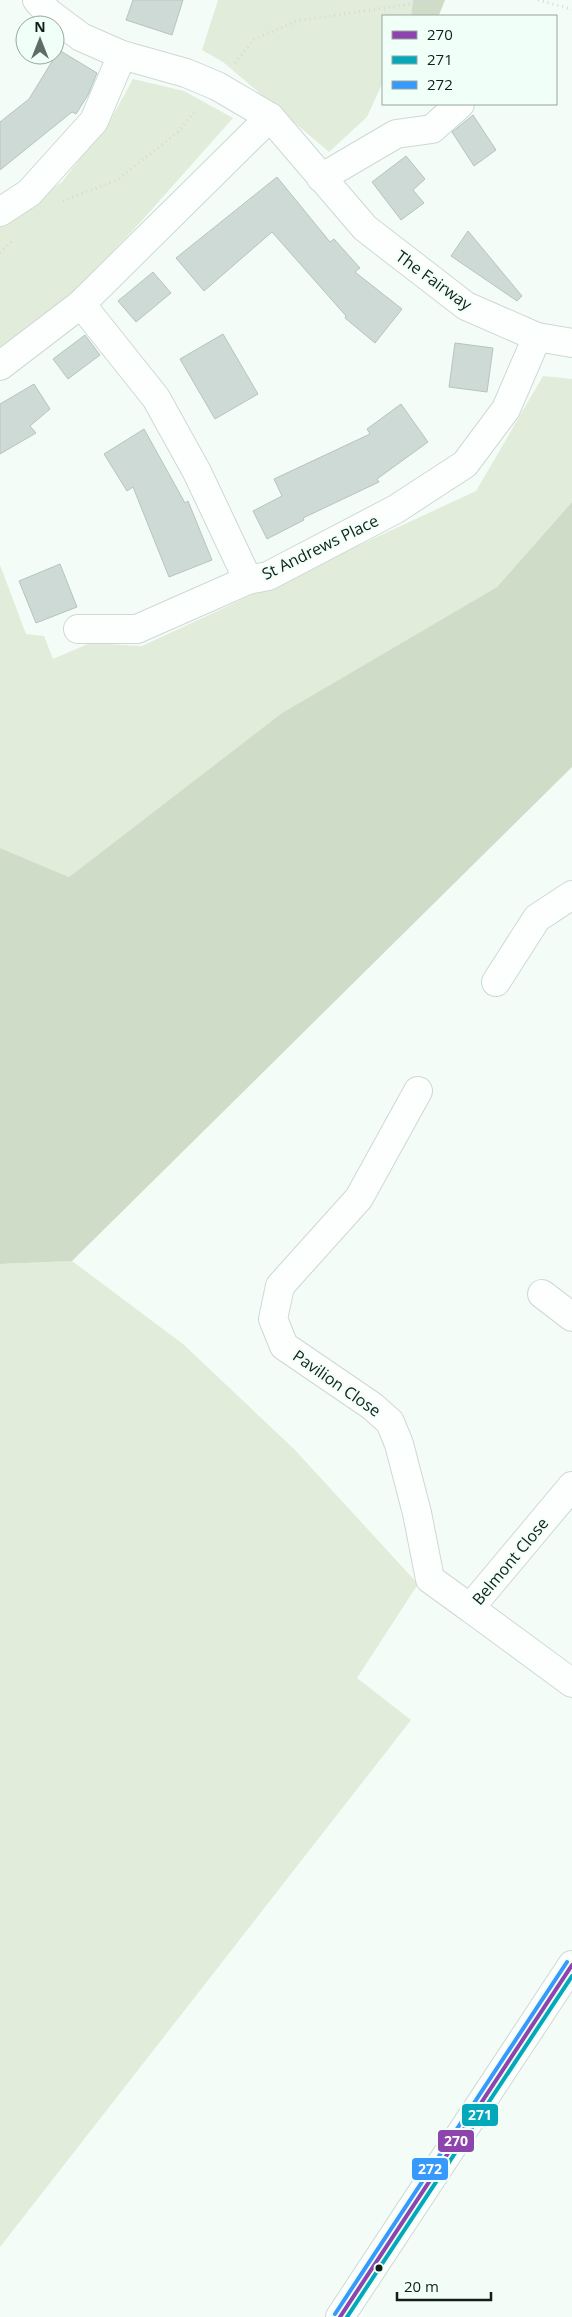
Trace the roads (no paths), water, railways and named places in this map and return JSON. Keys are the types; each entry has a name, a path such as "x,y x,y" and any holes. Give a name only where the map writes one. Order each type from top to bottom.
{"street":[{"name":"The Fairway","path":"37,0 49,13 81,36 122,55 186,74 209,83 270,117 365,228 466,306 538,337 572,344"},
{"path":"0,212 28,194 94,121 122,55"},
{"path":"321,178 396,134 432,128 459,105"},
{"path":"0,366 81,304 270,117"},
{"name":"St Andrews Place","path":"81,304 156,398 197,472 248,580 268,576 396,509 465,464 506,409 538,337"},
{"path":"78,629 137,629 248,580"},
{"path":"496,982 537,918 572,895"},
{"name":"Pavilion Close","path":"418,1091 359,1198 280,1286 273,1320 284,1346 372,1406 390,1422 399,1444 417,1513 430,1579 470,1608"},
{"path":"542,1294 572,1317"},
{"name":"Belmont Close","path":"572,1486 470,1608 572,1683"},
{"path":"340,2317 572,1966"}]}
